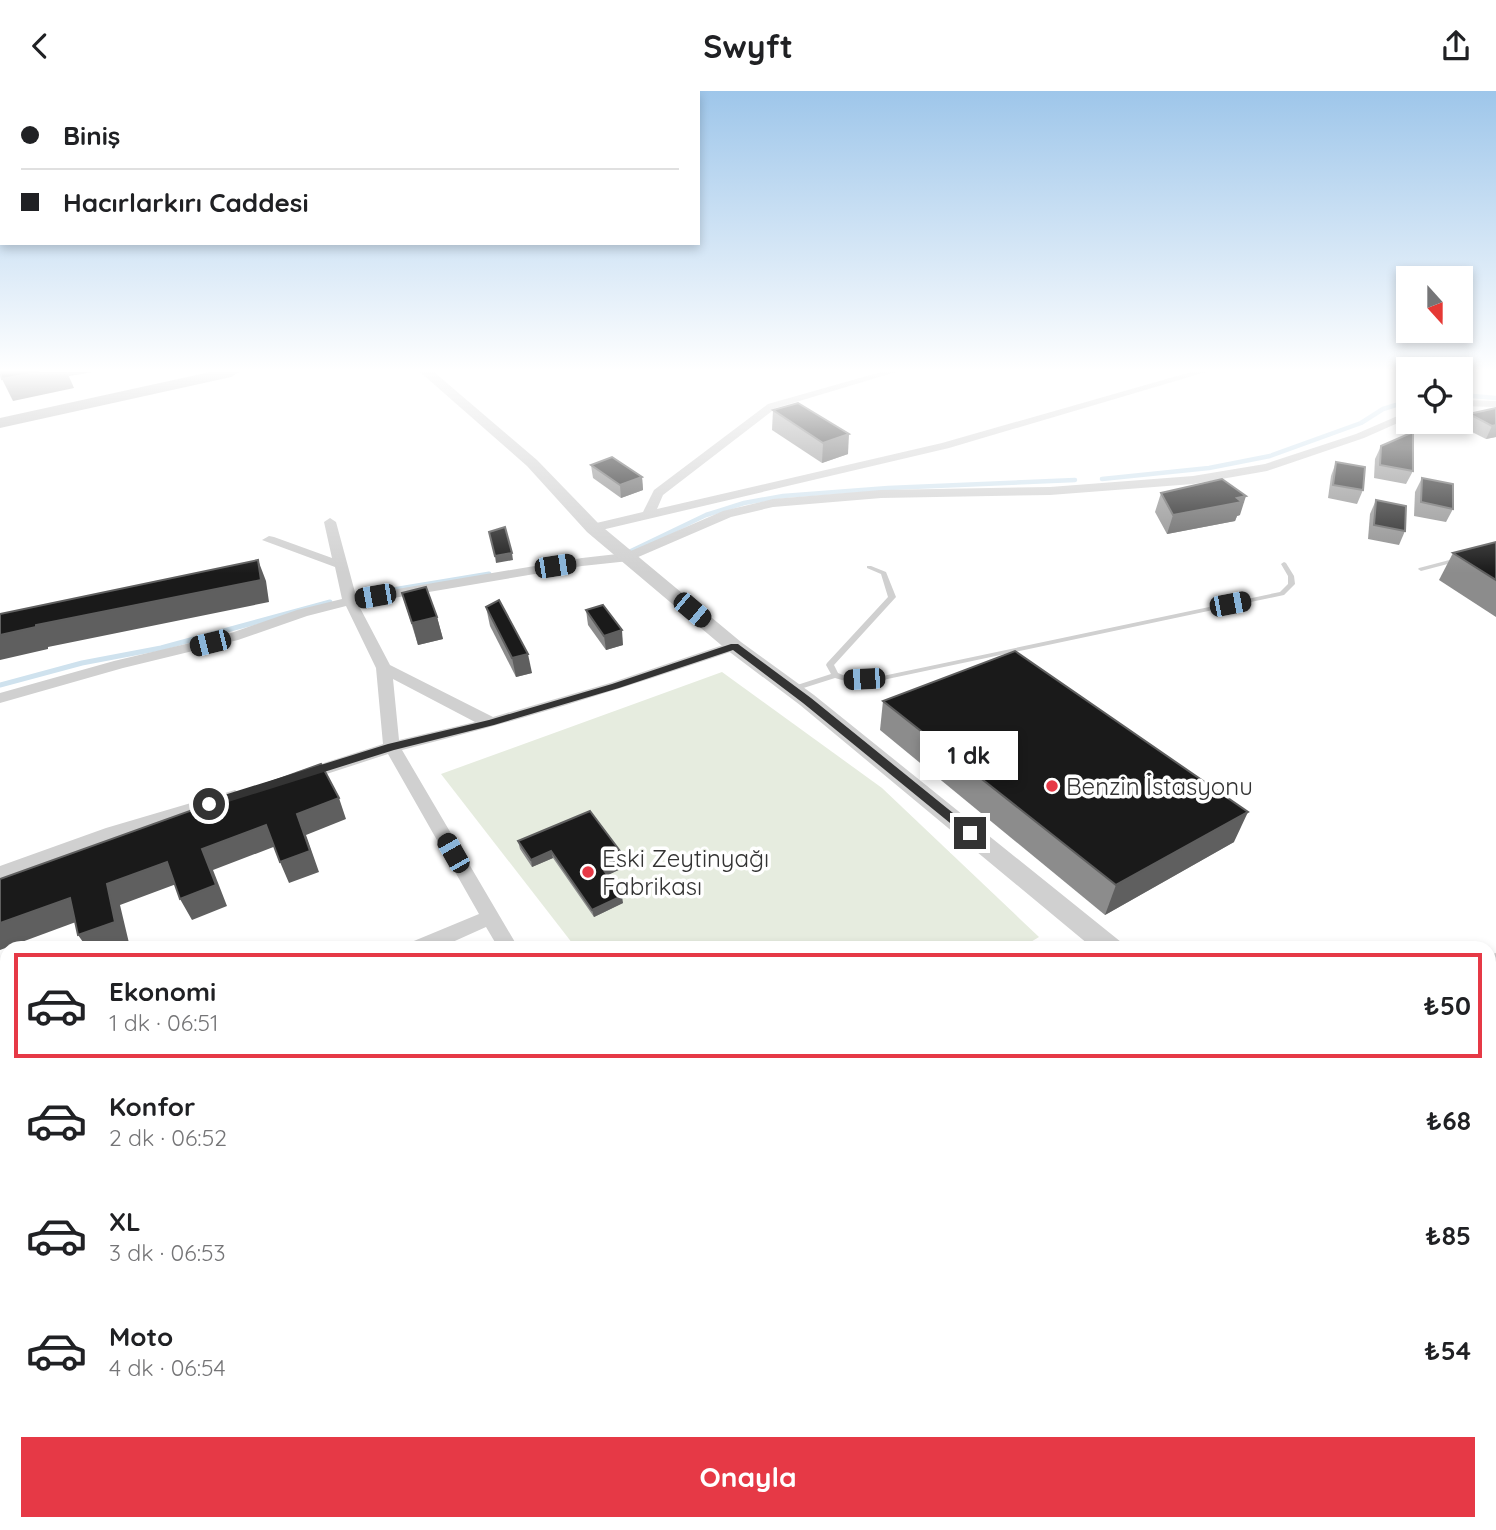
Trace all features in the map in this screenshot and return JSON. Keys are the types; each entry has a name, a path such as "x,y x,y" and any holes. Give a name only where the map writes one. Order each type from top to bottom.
{"street":[{"path":"504,439 532,463 593,528 734,646 1102,941"},
{"path":"648,516 658,493 729,439"},
{"path":"593,528 970,439"},
{"path":"0,698 119,664 233,638 302,613 350,601 582,562 629,557 727,514 773,503 881,493 1051,491 1193,479 1267,467 1351,439"},
{"path":"330,522 350,601 384,668 392,747 504,941"},
{"path":"269,540 341,565"},
{"path":"292,779 392,747 491,723 615,686 734,646"},
{"path":"384,668 491,723"},
{"path":"0,873 112,833 253,791"},
{"path":"434,941 490,917"}],"lane":[{"path":"1421,569 1471,557"},
{"path":"792,690 835,675 849,680 878,679 1282,594 1292,584 1292,576 1284,564"},
{"path":"835,675 830,665 837,655 892,597 884,573 869,567"}],"shaded area":[{"path":"722,672 882,788 1039,937 1032,941 571,941 441,774"}],"building":[{"path":"817,439 834,439 823,443"},
{"path":"1397,439 1413,439 1413,471 1380,465 1381,446"},
{"path":"612,457 642,477 620,485 591,465"},
{"path":"1336,462 1365,467 1363,490 1333,485"},
{"path":"1422,478 1453,484 1453,509 1421,502"},
{"path":"1222,479 1246,496 1237,498 1242,502 1173,515 1161,493"},
{"path":"1376,500 1406,506 1405,531 1374,525"},
{"path":"505,527 512,553 495,556 489,532"},
{"path":"1496,542 1496,580 1453,553"},
{"path":"258,560 261,580 36,625 0,635 0,614"},
{"path":"426,587 437,617 412,623 402,593"},
{"path":"499,600 528,654 512,658 486,607"},
{"path":"603,605 622,630 604,636 586,610"},
{"name":"Benzin İstasyonu","path":"1015,651 1248,812 1116,885 883,701"},
{"path":"321,764 339,798 297,814 310,851 280,862 266,825 202,849 216,885 180,899 167,862 107,884 115,922 78,935 70,898 0,923 0,879"},
{"name":"Eski Zeytinyağı Fabrikası","path":"590,811 626,859 603,869 622,896 592,910 551,851 531,860 518,841"}],"waterway":[{"path":"1102,479 1209,468 1270,456 1316,439"},
{"path":"631,551 706,515 744,503 783,496 888,488 1075,480"},
{"path":"368,594 489,574"},
{"path":"0,685 82,663 161,648 330,602"}],"place":[{"name":"Benzin İstasyonu","path":"1052,786"},
{"name":"Eski Zeytinyağı Fabrikası","path":"588,872"}],"route":[{"path":"209,804 392,747 491,723 615,686 734,646 807,701 970,833"}]}
